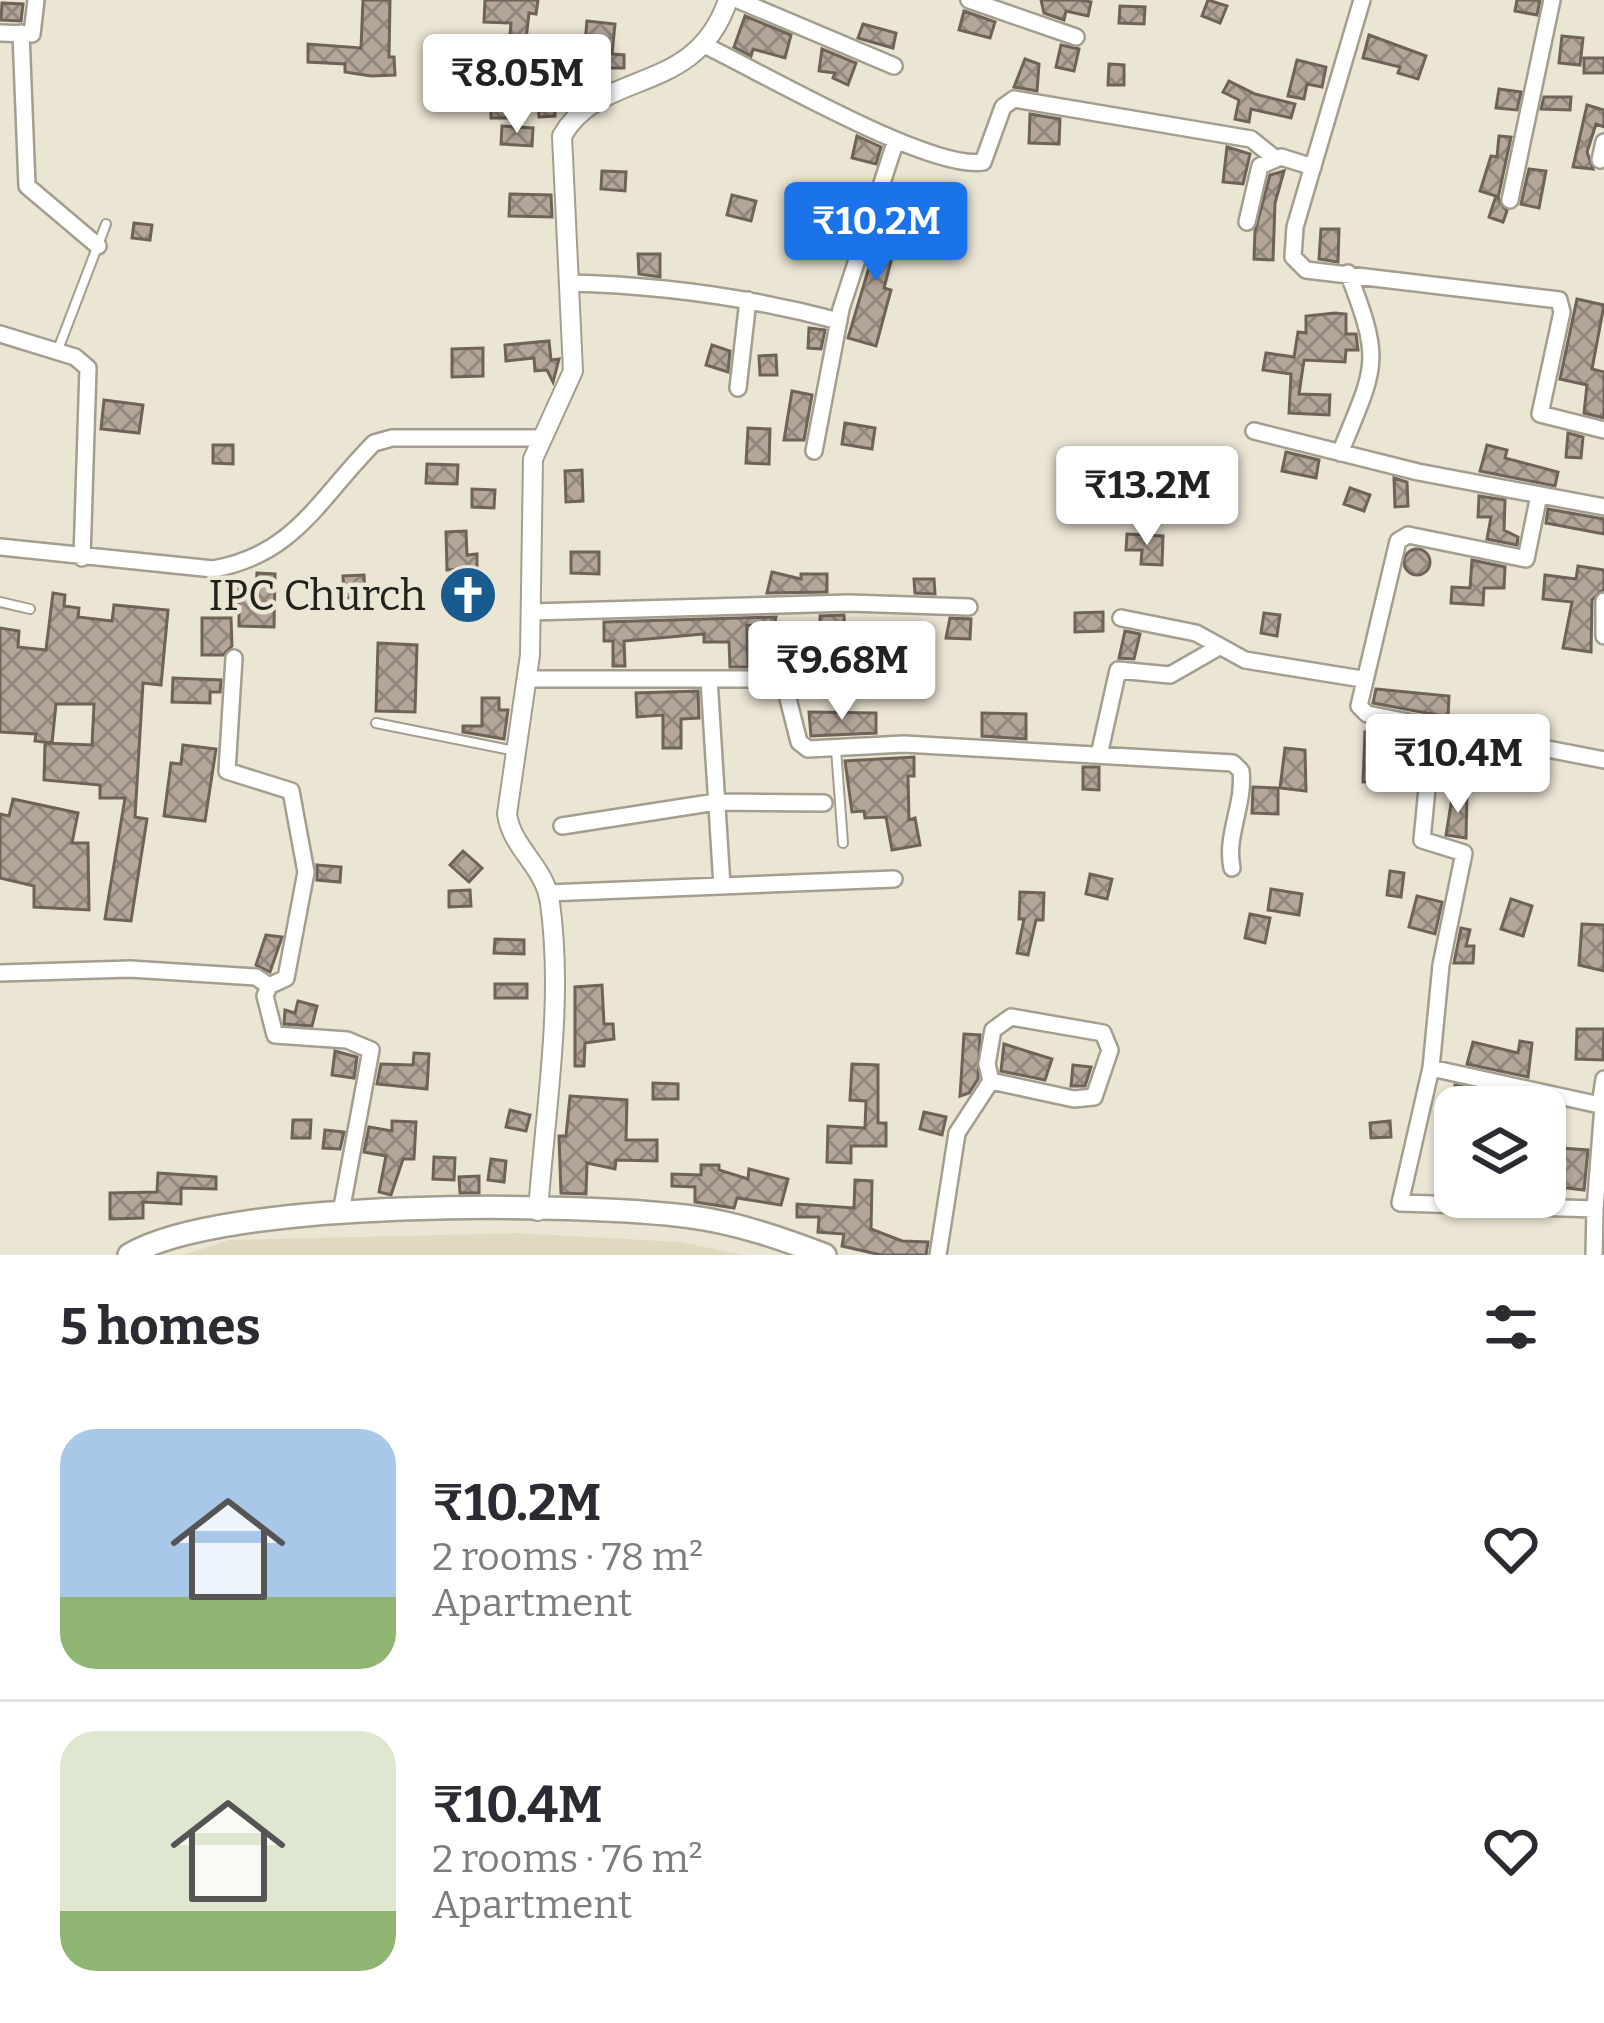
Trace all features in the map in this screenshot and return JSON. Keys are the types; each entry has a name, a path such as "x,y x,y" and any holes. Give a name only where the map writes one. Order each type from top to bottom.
{"main road":[{"path":"129,1255 182,1232 341,1212 538,1211 694,1217 825,1255"}],"street":[{"path":"0,33 32,34 36,0"},
{"path":"538,1211 551,1043 548,893 533,860 509,832 531,612 533,459 539,438 568,391 573,370 562,136 570,121 706,46 728,0"},
{"path":"739,0 894,66"},
{"path":"969,0 1076,37"},
{"path":"1362,0 1295,226 1293,257 1306,270 1559,300 1562,312 1540,414 1604,430"},
{"path":"1510,200 1552,0"},
{"path":"21,33 27,186 98,246"},
{"path":"706,46 896,140 966,162 983,161 1003,107 1014,99 1251,139 1276,159 1313,167"},
{"path":"814,451 839,321 896,140"},
{"path":"1600,160 1604,142"},
{"path":"1247,222 1260,166 1276,159"},
{"path":"1340,453 1371,376 1373,337 1348,273"},
{"path":"568,283 653,285 839,321"},
{"path":"738,388 748,300"},
{"path":"0,334 83,361 89,377 82,558"},
{"path":"1254,431 1604,507"},
{"path":"0,547 213,569 237,565 289,538 374,442 539,438"},
{"path":"1538,495 1526,560 1402,536 1394,547 1362,679 1362,711 1604,760"},
{"path":"1604,601 1600,625 1604,636"},
{"path":"531,612 849,603 969,607"},
{"path":"1121,618 1196,632 1245,660 1362,679"},
{"path":"1099,755 1118,670 1170,675 1219,647"},
{"path":"234,658 227,771 291,790 306,872 286,978 269,986 265,996 275,1035 347,1040 371,1049 341,1212"},
{"path":"526,679 783,679 799,742 808,749 904,744 1238,766 1243,791 1229,848 1232,868"},
{"path":"709,679 722,886"},
{"path":"1433,727 1422,840 1464,854 1441,965 1431,1068 1400,1203 1595,1209"},
{"path":"562,826 716,802 824,803"},
{"path":"548,893 893,879"},
{"path":"0,974 130,969 256,977 269,986"},
{"path":"938,1255 957,1133 991,1081 990,1047 1003,1018 1093,1029 1109,1040 1094,1097 1074,1099 991,1081"},
{"path":"1431,1068 1603,1106"},
{"path":"1598,1248 1595,1209 1604,1079"}],"lane":[{"path":"57,352 106,224"},
{"path":"0,602 31,609"},
{"path":"376,723 516,752"},
{"path":"836,748 843,843"}],"shaded area":[{"path":"516,1233 680,1242 744,1255 183,1255 229,1240"}],"building":[{"path":"363,0 390,0 389,57 394,57 395,75 371,76 345,72 345,64 308,62 308,44 361,48"},
{"path":"485,0 538,0 536,14 529,13 525,48 509,46 511,23 484,22"},
{"path":"1041,0 1091,2 1088,16 1066,11 1064,20 1044,13"},
{"path":"1208,0 1227,6 1220,23 1202,16"},
{"path":"1517,0 1540,0 1537,15 1515,11"},
{"path":"2,3 23,4 21,21 1,20"},
{"path":"1120,6 1145,7 1144,24 1119,23"},
{"path":"964,11 995,22 990,38 959,30"},
{"path":"745,16 791,35 785,58 753,49 751,56 734,47"},
{"path":"587,21 615,24 612,54 624,55 624,68 604,68 597,82 569,68 570,89 554,89 555,116 539,117 538,103 526,103 525,64 583,63"},
{"path":"863,24 896,33 893,48 858,38"},
{"path":"1369,35 1426,56 1418,79 1398,73 1400,67 1363,58"},
{"path":"1562,36 1583,38 1580,65 1559,63"},
{"path":"1061,45 1079,49 1074,71 1056,67"},
{"path":"822,49 856,63 848,85 833,78 835,73 819,71"},
{"path":"1584,58 1604,58 1604,73 1584,73"},
{"path":"1025,59 1039,64 1037,91 1014,87"},
{"path":"1297,60 1326,67 1322,87 1307,84 1304,99 1288,96"},
{"path":"1109,64 1124,65 1124,85 1108,85"},
{"path":"1229,81 1255,94 1295,104 1291,118 1251,109 1249,122 1235,119 1239,100 1223,92"},
{"path":"1499,89 1521,92 1517,110 1496,108"},
{"path":"510,93 510,118 491,118 491,94"},
{"path":"1544,97 1571,97 1570,110 1541,109"},
{"path":"1587,105 1604,110 1604,127 1596,124 1587,152 1593,169 1573,167"},
{"path":"1030,114 1060,119 1059,144 1029,143"},
{"path":"502,126 533,128 532,146 501,144"},
{"path":"857,136 881,147 876,164 852,158"},
{"path":"1499,136 1511,137 1498,198 1507,211 1503,222 1489,217 1496,196 1480,191 1491,156 1497,157"},
{"path":"1227,147 1250,154 1243,184 1223,182"},
{"path":"1529,169 1546,171 1539,208 1521,204"},
{"path":"602,171 626,172 625,191 601,189"},
{"path":"1284,171 1275,203 1273,260 1254,259 1255,231 1270,175"},
{"path":"510,194 551,195 552,217 509,216"},
{"path":"732,195 756,201 751,221 727,215"},
{"path":"834,199 862,204 857,222 831,217"},
{"path":"795,210 827,219 821,241 789,233"},
{"path":"886,210 903,215 884,288 891,290 876,346 848,338"},
{"path":"134,223 152,225 150,240 132,238"},
{"path":"1321,229 1339,229 1338,262 1319,259"},
{"path":"638,254 660,254 660,277 639,274"},
{"path":"1577,299 1604,305 1592,369 1604,372 1604,418 1584,413 1587,385 1560,379"},
{"path":"1346,314 1346,334 1356,334 1358,350 1346,350 1345,362 1304,360 1299,394 1330,395 1329,415 1289,413 1291,374 1263,370 1266,353 1294,357 1298,332 1306,333 1306,316"},
{"path":"809,328 825,330 821,349 808,348"},
{"path":"549,341 551,360 559,359 553,382 547,370 535,371 534,358 506,361 505,345"},
{"path":"712,345 730,351 728,372 706,365"},
{"path":"483,348 483,376 452,377 452,349"},
{"path":"776,355 777,375 760,375 759,356"},
{"path":"792,391 812,395 804,440 784,440"},
{"path":"104,400 143,405 139,433 101,429"},
{"path":"845,423 875,428 872,449 842,444"},
{"path":"748,428 770,429 769,464 746,463"},
{"path":"1568,433 1583,437 1581,458 1566,457"},
{"path":"213,445 233,445 233,464 213,463"},
{"path":"1487,445 1507,450 1505,458 1558,472 1555,486 1480,471"},
{"path":"1286,452 1319,460 1316,478 1282,471"},
{"path":"427,464 458,465 457,484 426,483"},
{"path":"582,470 583,501 566,502 565,471"},
{"path":"1394,478 1407,482 1408,506 1395,507"},
{"path":"1350,488 1370,495 1364,511 1344,504"},
{"path":"472,489 495,490 494,508 472,507"},
{"path":"1479,496 1505,500 1504,530 1518,537 1517,545 1487,539 1491,517 1478,517"},
{"path":"1548,509 1604,519 1604,534 1546,523"},
{"path":"466,531 467,555 477,554 477,568 447,570 446,532"},
{"path":"1127,534 1163,536 1162,565 1141,564 1142,550 1126,550"},
{"path":"1417,549 1430,562 1417,575 1404,562"},
{"path":"571,552 599,552 599,574 571,573"},
{"path":"1472,560 1505,567 1504,588 1484,588 1483,605 1451,603 1452,587 1470,588"},
{"path":"1578,566 1604,570 1604,589 1592,600 1591,652 1563,648 1572,602 1543,599 1545,575 1576,579"},
{"path":"772,572 801,579 801,574 827,574 827,592 767,593"},
{"path":"257,573 275,574 274,627 239,626 239,584 256,585"},
{"path":"364,575 365,597 344,598 343,576"},
{"path":"914,579 934,579 935,594 915,593"},
{"path":"53,593 65,595 64,606 79,608 78,617 112,621 114,605 168,610 161,685 143,683 135,817 147,819 131,921 105,919 125,798 100,798 100,785 44,780 45,743 92,745 94,704 56,704 52,743 35,741 36,734 0,732 0,628 19,631 18,647 46,650"},
{"path":"1103,612 1103,631 1075,632 1075,613"},
{"path":"1264,613 1280,615 1277,636 1261,633"},
{"path":"844,615 845,634 820,634 820,616"},
{"path":"776,617 774,626 747,625 748,667 730,667 729,642 704,642 704,634 624,641 625,666 613,666 613,641 604,641 604,622"},
{"path":"202,618 231,618 232,646 223,655 202,655"},
{"path":"950,618 971,619 970,639 946,638"},
{"path":"1125,631 1140,634 1134,659 1119,658"},
{"path":"378,643 417,645 415,712 376,711"},
{"path":"173,678 221,680 220,692 210,692 210,703 172,702"},
{"path":"1376,689 1449,696 1448,717 1373,703"},
{"path":"698,691 699,718 681,719 681,748 663,748 663,715 637,717 636,693"},
{"path":"482,698 499,698 499,710 508,710 504,739 463,732 463,726 482,726"},
{"path":"809,712 876,713 876,733 811,736"},
{"path":"982,713 1026,714 1026,739 982,736"},
{"path":"1365,732 1404,741 1402,780 1363,782"},
{"path":"183,745 216,749 205,821 164,816 171,763 181,764"},
{"path":"1285,748 1305,750 1306,791 1280,788"},
{"path":"914,757 914,776 908,776 909,820 915,818 920,845 892,850 886,817 865,818 864,811 852,812 845,761"},
{"path":"1083,767 1099,767 1099,790 1083,789"},
{"path":"1253,787 1278,788 1278,814 1252,813"},
{"path":"1453,792 1467,793 1466,838 1446,835"},
{"path":"13,799 78,813 72,843 88,843 89,910 34,907 34,886 0,878 0,814 9,816"},
{"path":"463,851 482,868 469,882 450,865"},
{"path":"317,865 341,867 340,882 317,880"},
{"path":"1390,871 1404,873 1401,897 1387,895"},
{"path":"1090,874 1112,879 1107,899 1086,894"},
{"path":"1271,889 1302,894 1299,915 1268,910"},
{"path":"470,890 471,906 449,907 449,891"},
{"path":"1020,892 1044,893 1043,920 1036,920 1028,955 1017,953 1024,919 1019,919"},
{"path":"1417,896 1442,902 1435,934 1409,927"},
{"path":"1511,899 1532,906 1523,936 1501,929"},
{"path":"1250,914 1270,918 1265,943 1245,938"},
{"path":"1582,924 1604,925 1604,971 1579,965"},
{"path":"1461,928 1470,930 1466,946 1474,946 1473,963 1454,963"},
{"path":"266,935 282,937 270,972 256,965"},
{"path":"495,939 524,940 524,954 494,953"},
{"path":"495,984 527,984 527,998 495,998"},
{"path":"602,985 604,1024 613,1024 614,1039 585,1043 584,1066 575,1066 575,987"},
{"path":"298,1001 317,1006 312,1026 284,1024 285,1010 295,1013"},
{"path":"1577,1029 1604,1029 1603,1060 1576,1059"},
{"path":"964,1034 980,1035 978,1079 969,1093 960,1096"},
{"path":"1520,1041 1532,1043 1528,1077 1467,1064 1473,1042 1518,1053"},
{"path":"1004,1044 1052,1059 1045,1080 1001,1071"},
{"path":"335,1051 357,1057 354,1078 332,1075"},
{"path":"414,1053 429,1054 427,1089 377,1084 381,1064 413,1065"},
{"path":"852,1064 878,1065 878,1123 886,1123 886,1146 851,1146 851,1163 827,1162 828,1126 865,1128 866,1101 850,1100"},
{"path":"1073,1065 1091,1067 1085,1086 1071,1086"},
{"path":"653,1083 678,1084 678,1099 653,1099"},
{"path":"570,1096 627,1100 626,1140 657,1140 657,1161 616,1160 615,1169 587,1163 586,1194 561,1193 559,1136 566,1136"},
{"path":"510,1110 530,1115 526,1131 506,1127"},
{"path":"924,1112 946,1117 942,1135 920,1129"},
{"path":"293,1120 311,1120 310,1138 292,1138"},
{"path":"392,1121 416,1122 414,1159 403,1159 391,1195 379,1192 386,1156 364,1152 369,1127 392,1131"},
{"path":"1390,1121 1391,1137 1371,1138 1370,1123"},
{"path":"325,1130 344,1132 340,1149 323,1148"},
{"path":"1566,1148 1588,1150 1584,1190 1566,1188"},
{"path":"434,1157 455,1158 454,1180 433,1179"},
{"path":"491,1159 506,1161 504,1182 488,1180"},
{"path":"701,1165 719,1165 719,1170 748,1179 749,1169 788,1179 781,1205 737,1198 734,1208 695,1202 695,1187 672,1186 672,1174 701,1175"},
{"path":"158,1173 216,1177 216,1189 181,1188 181,1204 143,1202 143,1218 110,1219 110,1193 157,1192"},
{"path":"479,1176 479,1193 460,1193 459,1177"},
{"path":"855,1180 872,1181 871,1229 902,1241 928,1242 926,1255 881,1255 842,1246 844,1234 818,1232 819,1217 797,1217 797,1204 854,1208"}],"place":[{"name":"IPC Church","path":"468,595"}]}
